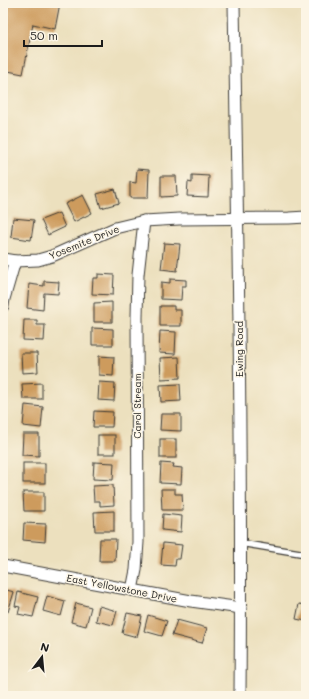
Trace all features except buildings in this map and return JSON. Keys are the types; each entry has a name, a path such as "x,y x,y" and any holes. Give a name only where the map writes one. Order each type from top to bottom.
{"street":[{"name":"Ewing Road","path":"234,3 238,218 240,696"},
{"name":"Yosemite Drive","path":"3,259 38,260 52,256 115,228 144,222 179,219 306,217"},
{"name":"Carol Stream","path":"132,590 136,570 138,542 137,317 138,276 144,222"},
{"path":"3,306 15,260"},
{"name":"East Yellowstone Drive","path":"3,566 191,601 240,608"}],"lane":[{"path":"240,543 306,554"}]}
